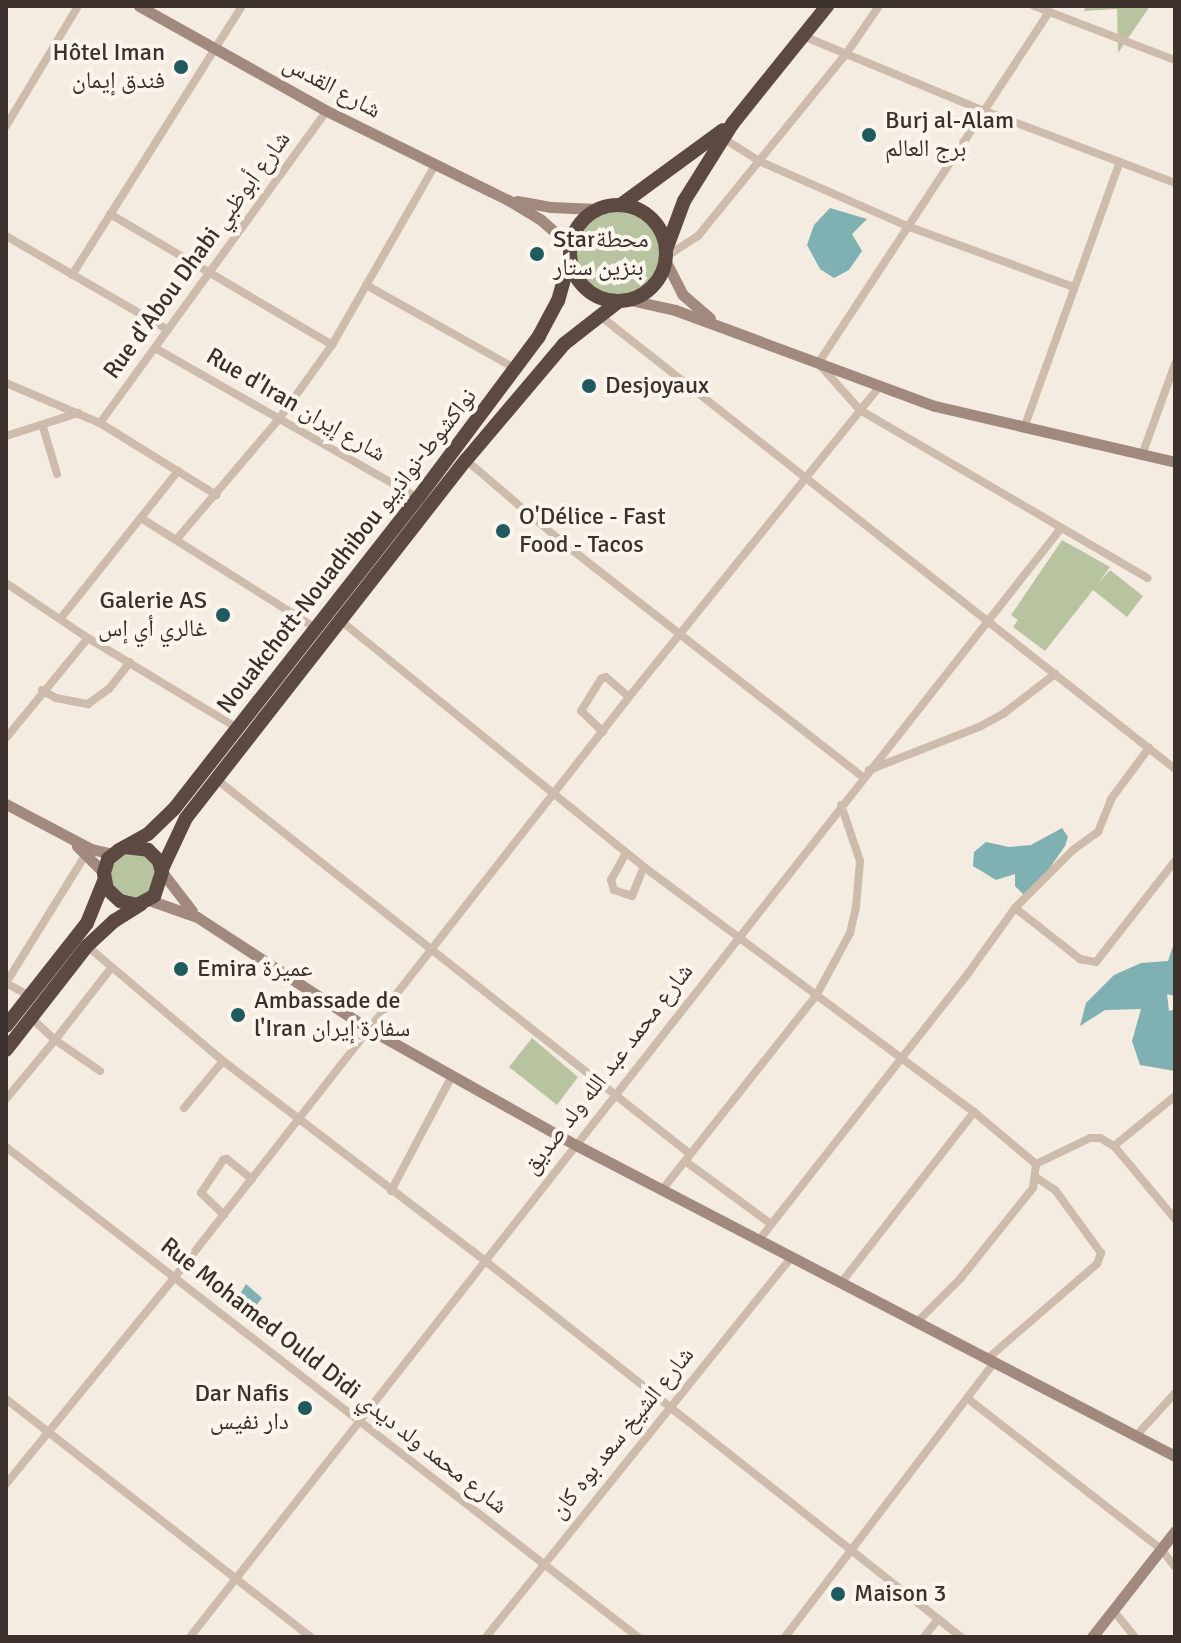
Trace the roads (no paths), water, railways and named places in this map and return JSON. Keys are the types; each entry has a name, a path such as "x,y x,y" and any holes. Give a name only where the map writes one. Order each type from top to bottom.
{"highway":[{"path":"733,123 622,204 596,209 581,220 570,252 573,272 586,289 598,297 624,300 656,283 684,201 733,123 827,6"},
{"path":"622,204 652,218 666,256"},
{"name":"Nouakchott-Nouadhibou نواكشوط-نواذيبو","path":"119,850 162,821 516,369 552,315 570,252"},
{"name":"Nouakchott-Nouadhibou نواكشوط-نواذيبو","path":"162,870 177,833 216,779 466,460 564,344 599,315 624,300"},
{"path":"6,1026 87,923 102,892 104,877 119,850 148,850 162,870 158,891 114,921 87,946 6,1050"},
{"path":"104,877 120,901 147,901"}],"street":[{"path":"6,126 78,6"},
{"name":"شارع القدس","path":"139,6 327,111 508,200"},
{"path":"72,275 242,6"},
{"path":"731,331 699,311 682,294 666,256 698,236 846,54 879,6"},
{"path":"1034,6 1175,60"},
{"path":"818,363 1049,12"},
{"path":"803,36 982,110 1175,183"},
{"name":"Rue d'Abou Dhabi شارع أبوظبي","path":"100,423 327,111"},
{"path":"723,138 759,161 907,226 1074,287"},
{"path":"1024,428 1120,162"},
{"path":"176,540 279,419 332,345 435,165"},
{"path":"508,200 551,207 596,209"},
{"path":"508,200 541,220 570,252"},
{"path":"110,214 332,345"},
{"path":"6,236 168,330"},
{"path":"366,285 516,369"},
{"path":"624,300 675,310 935,406 1175,462"},
{"path":"599,315 1175,769"},
{"name":"Rue d'Iran شارع إيران","path":"155,348 418,498"},
{"path":"818,363 860,410 1148,578"},
{"path":"1142,455 1175,364"},
{"path":"6,383 100,423 216,495"},
{"path":"6,1484 174,1278 557,793 629,697 879,387"},
{"path":"6,436 43,427 78,413"},
{"path":"43,427 57,474"},
{"path":"466,460 680,636 866,774 981,726 1003,714 1055,674"},
{"path":"61,618 178,471"},
{"path":"141,518 316,628"},
{"name":"شارع محمد عبد الله ولد صديق","path":"190,1637 1061,528"},
{"path":"6,583 88,638 237,728"},
{"path":"340,620 557,793 626,853 974,1112 1036,1164 1037,1178 1033,1188 961,1278 916,1323"},
{"path":"6,738 42,690 88,638"},
{"path":"42,690 56,698 88,704 109,689 130,662"},
{"path":"603,732 581,711 601,679 606,677 629,697"},
{"path":"759,1240 1015,908 1073,850 1098,832 1111,799 1149,748"},
{"path":"216,779 616,1093 688,1157 771,1224"},
{"path":"6,804 67,837 86,854 104,877"},
{"path":"662,1190 816,996 850,933 860,861 841,805"},
{"path":"67,837 119,850"},
{"path":"626,853 611,880 614,890 632,896 644,867"},
{"path":"29,996 6,983 86,854"},
{"path":"1015,908 1080,959 1096,962 1175,861"},
{"path":"162,870 197,917"},
{"path":"147,901 197,917 369,1029 576,1145 1175,1456"},
{"path":"87,946 297,1120 484,1260 961,1637"},
{"path":"6,1099 111,968"},
{"path":"31,1018 55,1040 100,1071"},
{"path":"184,1108 223,1061"},
{"path":"391,1191 452,1076"},
{"path":"1114,1146 1175,1096"},
{"path":"841,1283 974,1112"},
{"path":"1036,1164 1090,1138 1100,1138 1114,1146 1175,1219"},
{"name":"Rue Mohamed Ould Didi شارع محمد ولد ديدي","path":"6,1147 638,1637"},
{"path":"224,1215 201,1193 223,1160 227,1159 252,1179"},
{"path":"785,1637 967,1398 990,1362 1097,1264 1101,1253 1055,1190 1037,1178"},
{"name":"شارع الشيخ سعد بوه كان","path":"486,1637 792,1257"},
{"path":"1135,1437 1175,1393"},
{"path":"967,1398 1161,1549 1175,1567"},
{"path":"6,1399 311,1637"},
{"path":"1092,1637 1175,1531"},
{"path":"1113,1610 1135,1637"},
{"path":"924,1637 938,1619"}],"water":[{"path":"830,208 867,219 852,234 862,251 849,270 834,278 820,269 807,245 814,225"},
{"path":"1062,828 1068,837 1065,846 1035,889 1025,896 1015,886 1015,874 996,880 973,866 974,852 986,842 1009,847 1031,845"},
{"path":"1175,940 1175,996 1167,994 1169,1011 1175,1009 1175,1071 1140,1065 1132,1041 1141,1009 1105,1010 1080,1026 1086,1003 1114,975 1141,963 1168,961"},
{"path":"246,1284 262,1298 255,1307 240,1294"}],"place":[{"name":"Hôtel Iman فندق إيمان","path":"181,67"},
{"name":"Burj al-Alam برج العالم","path":"869,135"},
{"name":"Starمحطة بنزين ستار","path":"537,254"},
{"name":"Desjoyaux","path":"589,386"},
{"name":"O'Délice - Fast Food - Tacos","path":"503,531"},
{"name":"Galerie AS غالري أي إس","path":"223,615"},
{"name":"Emira عميرة","path":"181,969"},
{"name":"Ambassade de l'Iran سفارة إيران","path":"238,1015"},
{"name":"Dar Nafis دار نفيس","path":"305,1408"},
{"name":"Maison 3","path":"838,1594"}]}
